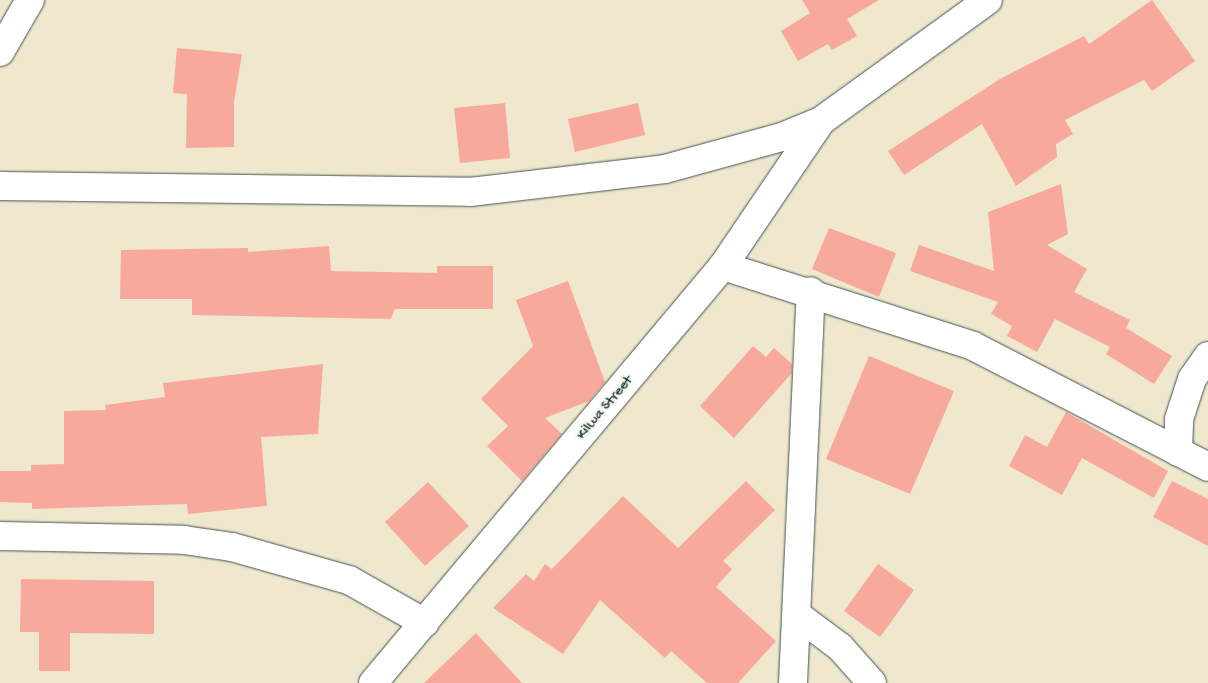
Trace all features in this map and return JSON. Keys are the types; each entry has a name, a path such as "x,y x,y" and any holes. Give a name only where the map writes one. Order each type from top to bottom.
{"street":[{"path":"0,52 30,0"},
{"path":"0,186 470,192 665,169 782,137 822,121 988,0"},
{"name":"Kilwa Street","path":"373,683 723,266 822,121"},
{"path":"723,266 811,291 973,346 1208,467"},
{"path":"793,683 811,291"},
{"path":"1178,452 1179,419 1192,379 1208,356"},
{"path":"0,536 184,540 232,547 349,580 425,623"},
{"path":"797,615 840,647 872,683"}],"building":[{"path":"802,0 879,0 847,19 857,36 832,50 828,44 798,61 781,31 810,13"},
{"path":"1152,0 1195,61 1152,91 1144,80 1065,120 1073,134 1056,144 1057,157 1016,186 982,124 904,175 888,151 1000,79 1084,36 1089,44"},
{"path":"177,48 242,54 234,102 234,147 186,148 187,94 173,93"},
{"path":"505,103 510,158 460,163 454,108"},
{"path":"638,103 645,135 575,152 568,119"},
{"path":"1061,184 1068,234 1047,245 1087,269 1074,292 1130,320 1126,328 1172,356 1154,384 1106,354 1110,347 1055,319 1037,352 1007,336 1012,326 991,314 998,302 910,271 919,245 994,271 988,212"},
{"path":"829,228 896,253 879,297 812,269"},
{"path":"329,246 331,271 437,273 437,266 493,266 493,309 395,309 391,319 192,315 192,299 120,299 121,250 248,248 248,252"},
{"path":"568,281 605,382 589,401 545,418 562,434 522,481 487,446 508,426 481,399 533,346 516,300"},
{"path":"753,346 766,357 774,348 792,364 792,373 734,438 700,406"},
{"path":"869,356 954,391 910,494 826,459"},
{"path":"323,364 318,434 261,437 267,506 188,514 187,504 32,509 32,503 0,502 0,471 31,471 31,465 64,464 64,411 106,410 105,405 165,397 163,383"},
{"path":"1066,412 1168,471 1154,498 1082,458 1062,495 1009,466 1025,435 1047,447"},
{"path":"746,481 775,510 723,561 732,569 716,587 776,641 738,683 707,683 671,651 665,658 600,600 563,654 493,608 526,574 534,581 545,564 552,569 623,496 678,548"},
{"path":"1172,481 1208,499 1208,546 1153,517"},
{"path":"428,482 469,526 425,566 385,522"},
{"path":"878,564 914,590 880,637 844,611"},
{"path":"21,579 154,581 154,634 70,633 70,671 39,671 39,632 20,632"},
{"path":"476,633 522,683 424,683"}]}
